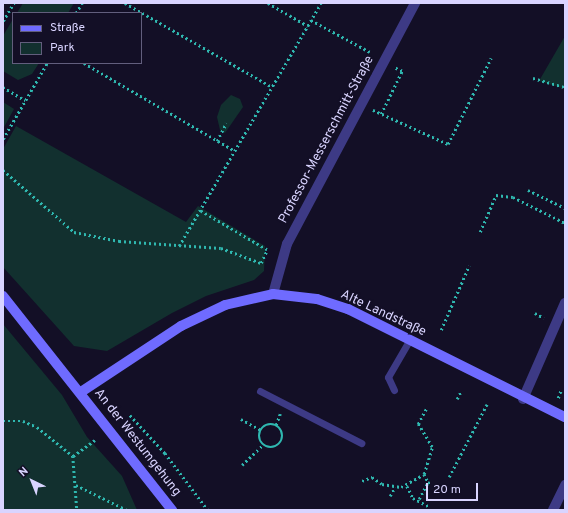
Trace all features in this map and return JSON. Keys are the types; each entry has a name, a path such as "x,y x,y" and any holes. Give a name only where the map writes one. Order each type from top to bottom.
{"main road":[{"name":"Alte Landstraße","path":"81,392 181,326 225,305 273,294 317,299 348,309 523,399 565,417"},
{"name":"An der Westumgehung","path":"3,296 81,392 172,510"}],"street":[{"name":"Professor-Messerschmitt-Straße","path":"273,294 287,244 382,62 415,3"},
{"path":"523,399 565,303"},
{"path":"553,510 565,485"}],"lane":[{"path":"394,390 388,377 410,340"},
{"path":"260,391 360,443"}],"path":[{"path":"3,21 14,3"},
{"path":"77,12 82,3"},
{"path":"125,3 141,12"},
{"path":"268,3 308,26"},
{"path":"179,246 321,3"},
{"path":"142,13 272,87"},
{"path":"311,20 370,52"},
{"path":"360,104 448,144 491,58"},
{"path":"381,114 402,71 382,62"},
{"path":"3,139 46,64"},
{"path":"86,64 235,151"},
{"path":"533,78 565,87"},
{"path":"3,87 25,100"},
{"path":"217,141 226,123"},
{"path":"3,170 74,232 119,242 221,248 261,263 267,250 199,210"},
{"path":"528,190 565,208"},
{"path":"480,232 496,194 513,197 565,223"},
{"path":"441,330 469,266"},
{"path":"556,402 561,390"},
{"path":"457,399 461,391"},
{"path":"449,477 487,404"},
{"path":"362,481 372,477 395,487 406,486 424,474 432,447 418,424 427,407"},
{"path":"130,415 165,453 208,510"},
{"path":"241,419 261,430"},
{"path":"3,421 23,421 37,427 73,456 76,486 76,510"},
{"path":"276,423 283,433 282,441 274,448 263,445 259,436 261,430 269,424 276,423"},
{"path":"73,456 96,440"},
{"path":"242,465 263,445"},
{"path":"424,474 428,482 432,484"},
{"path":"420,499 428,482"},
{"path":"76,486 127,510"},
{"path":"406,486 413,498 430,507"},
{"path":"390,496 395,487"}],"green space":[{"path":"23,3 74,3 69,12 18,12"},
{"path":"12,21 12,64 38,64 32,74 18,80 3,71 3,36"},
{"path":"565,36 565,89 539,81"},
{"path":"231,95 240,99 243,107 225,133 220,130 217,117 221,105"},
{"path":"3,102 14,109 3,129"},
{"path":"16,126 186,222 198,206 265,246 264,271 254,280 206,296 172,313 107,351 74,346 3,267 3,149"},
{"path":"3,324 62,395 87,437 122,476 137,510 3,510"}]}
